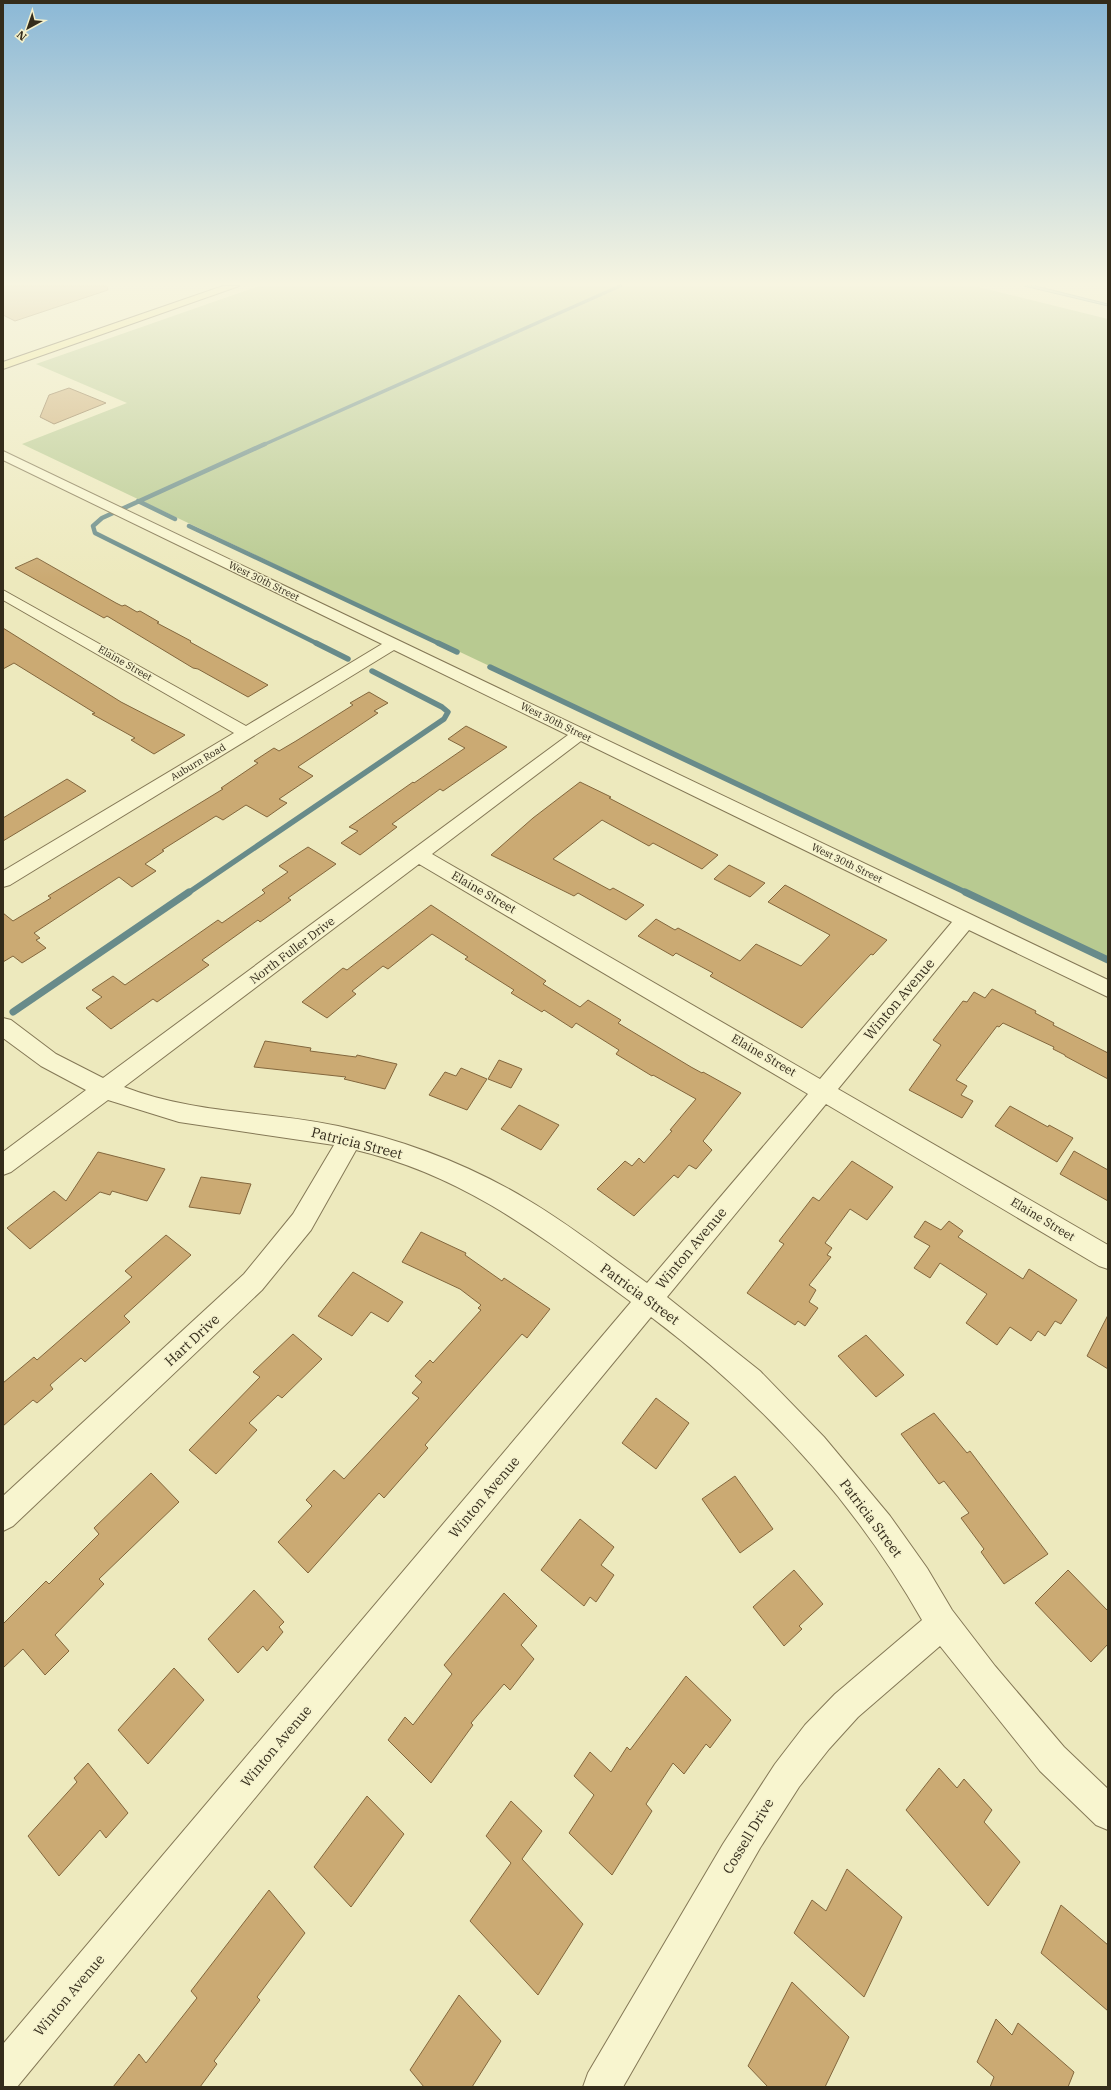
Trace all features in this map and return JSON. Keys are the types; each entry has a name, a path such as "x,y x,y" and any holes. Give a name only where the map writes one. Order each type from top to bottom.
{"street":[{"name":"West 30th Street","path":"3,455 1108,989"},
{"name":"Elaine Street","path":"3,594 246,733"},
{"name":"Auburn Road","path":"3,880 393,644"},
{"name":"North Fuller Drive","path":"3,1165 580,734"},
{"name":"Elaine Street","path":"419,855 823,1089 1108,1258"},
{"name":"Winton Avenue","path":"3,2074 965,920"},
{"name":"Patricia Street","path":"3,1026 16,1038 41,1056 105,1089 169,1110 224,1120 310,1130 350,1138 417,1159 506,1199 544,1223 649,1299 726,1360 768,1397 799,1429 841,1478 872,1519 913,1575 942,1623 1010,1710 1056,1763 1108,1813"},
{"name":"Hart Drive","path":"3,1516 253,1282 287,1242 309,1211 350,1138"},
{"name":"Cossell Drive","path":"602,2087 743,1841 785,1777 817,1736 851,1700 875,1678 942,1623"}],"green space":[{"path":"82,384 1108,384 1108,960 22,444 127,403"}],"building":[{"path":"69,388 106,403 54,424 40,417 49,395"},
{"path":"37,558 116,603 122,606 125,605 137,612 140,611 159,622 157,623 268,685 248,697 198,669 193,668 107,616 104,618 15,568"},
{"path":"3,628 121,702 185,735 154,754 131,740 135,738 92,714 95,713 14,663 3,669"},
{"path":"369,692 388,703 374,711 378,713 299,766 298,767 313,776 279,799 287,803 267,817 246,805 223,820 216,816 162,850 164,851 145,864 156,871 132,887 119,877 34,933 40,938 36,940 46,948 22,963 13,956 3,962 3,913 13,921 51,898 48,896 223,789 221,788 258,763 254,761 274,748 279,751 296,741 353,705 350,703"},
{"path":"466,726 507,747 443,791 440,789 392,824 397,827 360,855 341,843 358,831 349,827 465,748 448,739"},
{"path":"67,779 86,791 3,841 3,818"},
{"path":"580,782 611,797 609,798 718,855 702,869 653,843 649,846 602,820 553,859 610,890 613,888 644,905 626,920 578,893 574,896 491,855 533,818"},
{"path":"308,847 336,864 288,898 291,900 260,922 258,920 202,960 209,965 157,1002 153,999 111,1029 86,1008 102,997 92,990 113,976 125,985 218,920 222,923 265,893 262,890 288,872 279,866"},
{"path":"729,865 765,883 750,897 714,879"},
{"path":"785,885 887,940 873,955 871,954 802,1028 710,976 713,973 676,953 673,956 638,936 656,919 675,930 678,928 740,961 756,944 801,966 830,935 768,902"},
{"path":"431,905 546,981 543,984 580,1007 588,1000 621,1020 618,1023 691,1067 741,1093 703,1141 712,1150 696,1169 689,1165 678,1178 674,1175 634,1216 597,1189 625,1161 632,1166 639,1158 644,1163 672,1131 670,1130 696,1099 653,1075 652,1076 616,1054 619,1050 576,1023 572,1028 544,1010 542,1012 511,993 514,990 465,959 468,957 432,934 388,969 383,966 352,991 356,994 327,1018 302,1002 343,968 347,970"},
{"path":"992,989 1036,1011 1035,1013 1054,1023 1053,1025 1108,1053 1108,1079 1053,1049 1054,1047 1003,1023 999,1027 997,1026 956,1080 967,1086 961,1095 973,1101 962,1118 909,1090 941,1045 933,1040 963,1001 967,1002 974,992 985,998"},
{"path":"265,1041 311,1048 310,1051 356,1057 357,1055 397,1064 385,1089 344,1079 346,1077 254,1067"},
{"path":"499,1060 522,1069 511,1088 488,1079"},
{"path":"461,1068 487,1079 467,1110 429,1095 445,1072 456,1076"},
{"path":"519,1105 559,1125 541,1150 501,1129"},
{"path":"1010,1106 1048,1127 1049,1125 1073,1138 1057,1162 995,1126"},
{"path":"1074,1151 1108,1170 1108,1201 1060,1174"},
{"path":"98,1152 165,1169 147,1201 112,1191 110,1195 100,1192 30,1249 7,1228 54,1191 66,1201"},
{"path":"852,1161 893,1187 867,1220 850,1209 825,1243 832,1248 827,1255 831,1257 809,1285 816,1290 809,1302 818,1308 805,1326 798,1321 795,1325 747,1293 784,1244 779,1241 813,1197 819,1201"},
{"path":"201,1177 251,1184 240,1214 189,1207"},
{"path":"925,1221 941,1230 949,1221 963,1231 958,1237 1023,1279 1029,1269 1077,1300 1061,1324 1055,1321 1045,1336 1038,1331 1031,1341 1010,1327 997,1345 966,1323 987,1294 940,1263 930,1278 914,1268 930,1246 914,1237"},
{"path":"421,1232 466,1253 465,1255 502,1281 504,1278 550,1309 527,1338 522,1334 425,1445 428,1448 384,1498 379,1493 308,1573 278,1542 312,1506 306,1500 334,1470 344,1479 419,1398 412,1393 422,1382 415,1376 430,1360 433,1363 481,1310 478,1308 481,1305 460,1289 402,1262"},
{"path":"166,1235 191,1255 124,1316 130,1322 85,1362 81,1358 50,1385 53,1389 37,1403 33,1400 3,1426 3,1383 34,1357 37,1360 132,1277 125,1271"},
{"path":"353,1272 403,1302 388,1322 371,1312 352,1336 318,1316"},
{"path":"1108,1315 1108,1369 1087,1356"},
{"path":"293,1334 322,1359 282,1398 278,1395 249,1423 257,1430 216,1474 189,1450 260,1377 253,1372"},
{"path":"866,1335 904,1375 876,1397 838,1356"},
{"path":"656,1398 689,1423 656,1469 622,1443"},
{"path":"934,1413 967,1453 970,1451 1048,1554 1004,1584 981,1552 984,1549 961,1518 969,1513 944,1481 939,1484 901,1434"},
{"path":"151,1473 179,1502 99,1579 104,1584 55,1635 69,1651 45,1675 23,1649 3,1668 3,1624 46,1581 49,1584 99,1534 94,1528"},
{"path":"735,1476 773,1529 740,1553 702,1499"},
{"path":"580,1519 614,1547 601,1565 614,1575 596,1602 590,1597 584,1606 541,1570"},
{"path":"794,1570 823,1604 799,1626 802,1629 784,1646 753,1607"},
{"path":"1068,1570 1108,1611 1108,1644 1091,1662 1035,1603"},
{"path":"254,1590 284,1622 279,1627 283,1632 267,1651 263,1646 238,1673 208,1639"},
{"path":"504,1593 537,1626 521,1645 534,1659 510,1690 504,1684 471,1723 473,1725 431,1783 388,1740 405,1717 413,1725 452,1674 444,1665"},
{"path":"174,1668 204,1700 148,1764 118,1730"},
{"path":"686,1676 731,1720 710,1748 706,1744 684,1774 673,1763 646,1804 652,1811 612,1875 569,1833 594,1795 574,1776 590,1752 611,1772 627,1747 630,1750"},
{"path":"88,1763 128,1813 106,1838 100,1830 59,1876 28,1836 77,1782 74,1778"},
{"path":"939,1768 957,1788 964,1779 992,1810 984,1822 1020,1862 988,1906 906,1810"},
{"path":"367,1796 404,1834 351,1907 314,1867"},
{"path":"511,1801 542,1831 522,1859 583,1924 538,1995 470,1921 511,1863 486,1836"},
{"path":"847,1869 902,1917 864,1997 794,1933 812,1900 826,1911"},
{"path":"269,1890 305,1933 257,1997 260,2000 214,2061 217,2064 200,2087 113,2087 139,2054 146,2063 197,1998 191,1991"},
{"path":"1061,1905 1108,1945 1108,2011 1041,1953"},
{"path":"792,1982 849,2037 825,2087 768,2087 748,2066"},
{"path":"459,1995 501,2041 472,2087 424,2087 410,2070"},
{"path":"996,2019 1012,2035 1018,2023 1074,2072 1068,2087 990,2087 994,2077 977,2062"}],"waterway":[{"path":"263,445 401,384"},
{"path":"139,501 265,444"},
{"path":"139,501 175,519"},
{"path":"139,501 102,518 93,526 95,533 318,644"},
{"path":"189,526 440,644"},
{"path":"438,643 457,652"},
{"path":"318,644 348,659"},
{"path":"490,667 967,893"},
{"path":"188,893 444,719 448,712 442,707 372,671"},
{"path":"13,1012 189,892"},
{"path":"965,892 1108,960"}]}
